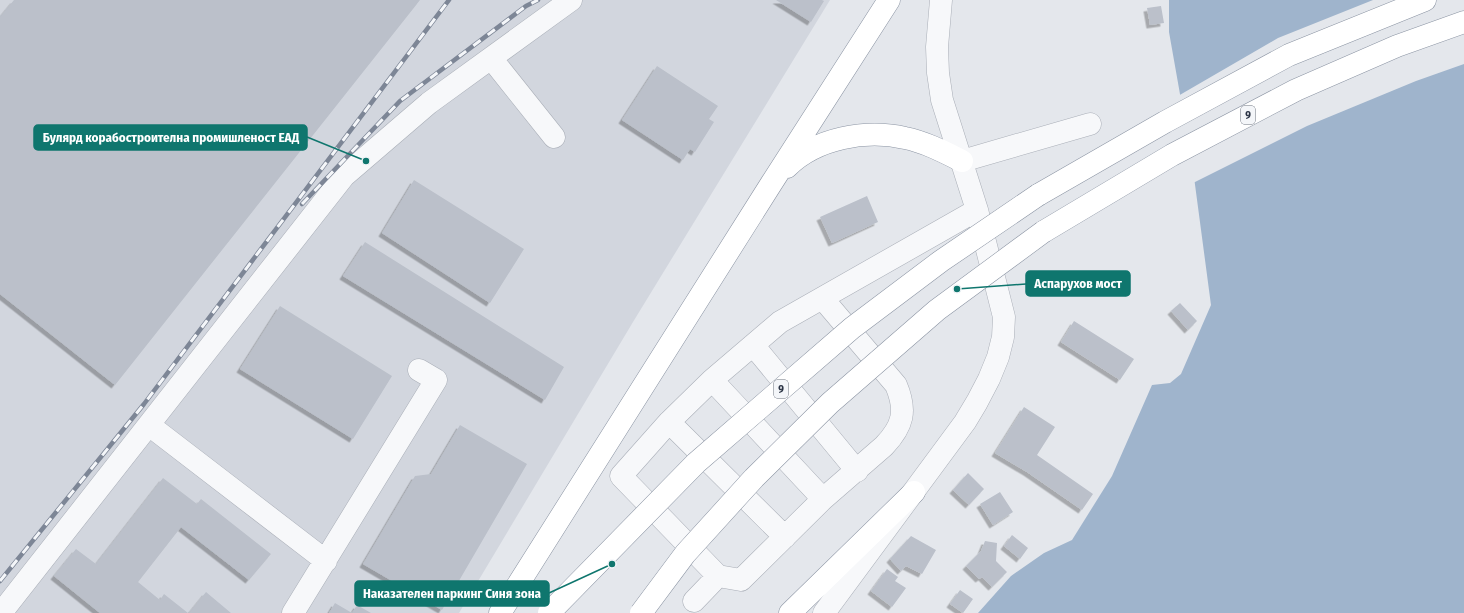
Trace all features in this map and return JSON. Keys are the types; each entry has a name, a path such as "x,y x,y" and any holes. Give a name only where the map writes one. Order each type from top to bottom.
{"highway":[{"path":"500,613 889,0"},
{"name":"9","path":"549,613 696,463 852,328 941,261 1038,194 1165,122 1289,55 1425,0"},
{"name":"9","path":"641,613 691,548 754,478 830,403 937,310 1043,232 1172,155 1296,90 1397,46 1464,22"},
{"path":"771,184 789,165 804,154 819,146 834,141 867,134 885,134 906,138 926,144 962,160"},
{"path":"790,613 914,492"}],"lane":[{"path":"1,613 344,176 429,103 571,0"},
{"path":"824,613 914,492 978,402 989,379 1003,337 1004,317 977,210 942,100 938,73 937,47 941,0"},
{"path":"491,58 554,136"},
{"path":"962,160 1090,124"},
{"path":"823,299 896,385 901,398 903,411 900,424 893,436 857,471 824,499 741,580 718,576 621,476 669,422 712,380 780,322 823,299 977,210"},
{"path":"753,345 857,471"},
{"path":"293,613 436,380 419,370"},
{"path":"712,380 824,499"},
{"path":"669,422 785,537"},
{"path":"149,425 326,561"},
{"path":"694,601 718,576"}],"shaded area":[{"path":"0,0 830,0 633,322 459,613 0,613"}],"water":[{"path":"1169,0 1464,0 1464,613 978,613 1011,576 1044,553 1072,540 1112,476 1152,385 1170,383 1181,374 1211,305 1192,162 1169,32"}],"pier":[{"path":"1373,0 1464,0 1464,64 1416,81 1307,126 1193,183 1178,96 1278,38"}],"building":[{"path":"14,0 420,0 115,385 0,294 0,17"},
{"path":"776,0 822,0 824,1 811,22"},
{"path":"1161,6 1164,23 1150,25 1147,8"},
{"path":"657,66 718,106 709,119 714,122 695,152 690,149 683,160 622,120"},
{"path":"414,180 524,249 490,303 382,233"},
{"path":"867,196 878,222 832,243 820,217"},
{"path":"365,242 564,367 545,400 343,276"},
{"path":"1180,303 1197,321 1188,330 1171,311"},
{"path":"280,306 392,376 353,439 240,369"},
{"path":"1074,321 1134,359 1120,380 1061,342"},
{"path":"1024,407 1055,427 1037,455 1093,494 1082,510 1027,472 995,453"},
{"path":"460,425 527,464 442,610 363,564 415,476 431,474"},
{"path":"968,473 984,489 969,505 953,490"},
{"path":"163,478 197,504 201,499 271,554 249,580 181,527 138,582 160,600 164,594 188,613 100,613 54,576 76,549 96,564"},
{"path":"1000,492 1013,512 993,525 980,504"},
{"path":"1012,535 1028,548 1020,559 1004,546"},
{"path":"911,536 936,550 922,574 906,566 901,571 890,559"},
{"path":"985,541 997,543 996,561 1007,572 992,587 982,577 979,579 966,566 981,551"},
{"path":"887,569 898,577 895,581 906,588 892,607 871,591"},
{"path":"960,590 973,599 963,613 950,604"},
{"path":"206,592 231,613 189,613"},
{"path":"335,603 352,613 329,613"},
{"path":"357,605 371,613 352,613"}],"railway":[{"path":"0,581 144,404 449,0"},
{"path":"302,204 400,101 526,6 538,0"}],"place":[{"name":"Булярд корабостроителна промишленост ЕАД","path":"366,161"},
{"name":"Аспарухов мост","path":"957,289"},
{"name":"Наказателен паркинг Синя зона","path":"612,564"}]}
